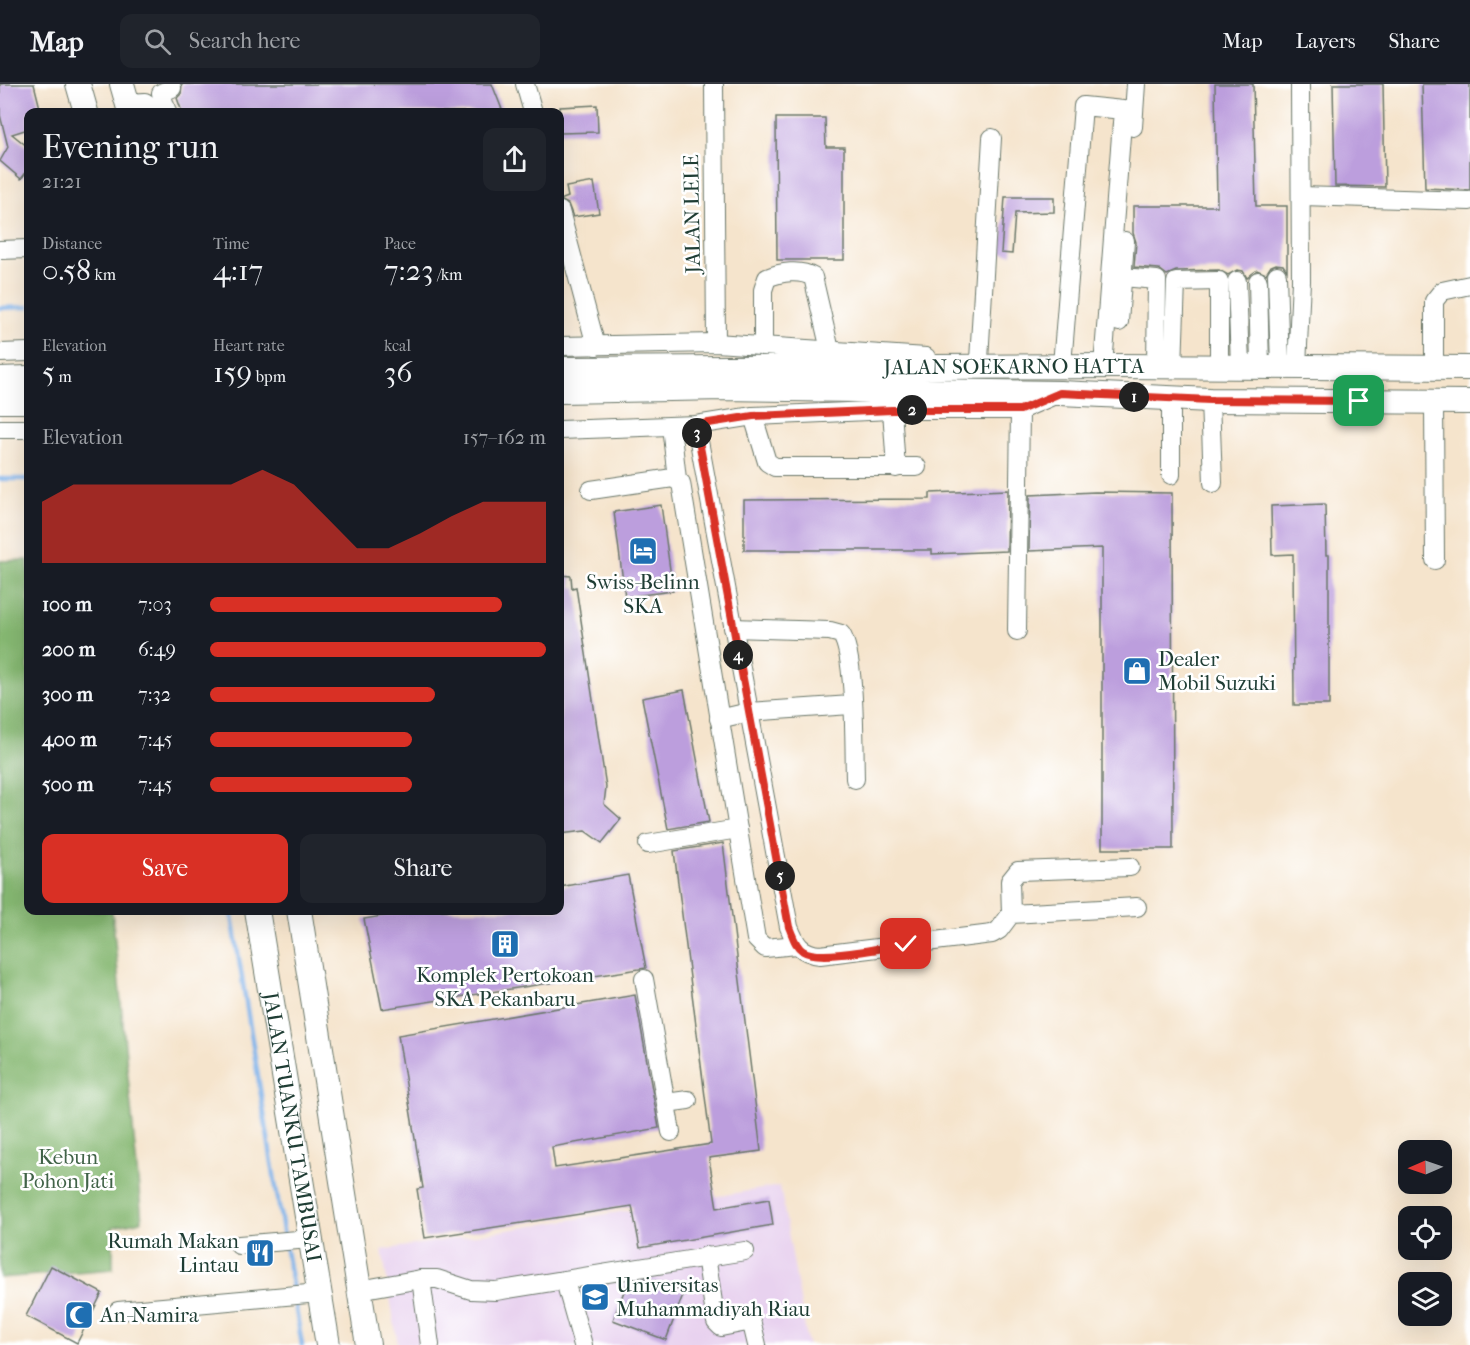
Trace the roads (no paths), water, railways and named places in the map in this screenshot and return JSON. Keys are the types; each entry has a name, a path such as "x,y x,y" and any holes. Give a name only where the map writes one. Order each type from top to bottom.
{"main road":[{"path":"78,84 85,108"},
{"name":"JALAN SOEKARNO HATTA","path":"564,391 724,377 1091,366 1470,368"},
{"name":"JALAN SOEKARNO HATTA","path":"564,369 1171,399 1470,402"},
{"path":"0,379 24,378"},
{"path":"0,401 24,400"},
{"name":"JALAN TUANKU TAMBUSAI","path":"258,915 328,1345"},
{"name":"JALAN TUANKU TAMBUSAI","path":"300,915 368,1345"}],"street":[{"path":"525,84 532,108"},
{"name":"JALAN LELE","path":"714,84 716,343"},
{"path":"1091,366 1122,277 1136,84"},
{"path":"1259,366 1301,196 1300,84"},
{"path":"166,108 160,93 172,88"},
{"path":"127,100 145,102 153,108"},
{"path":"1083,106 1123,110 1091,366 1083,106"},
{"path":"979,360 992,138"},
{"path":"1301,196 1470,201"},
{"path":"564,226 596,346"},
{"path":"0,250 24,249"},
{"path":"763,346 763,290 767,278 777,274 805,272 813,277 830,350"},
{"path":"1259,366 1277,275"},
{"path":"1122,277 1157,280 1165,367"},
{"path":"1165,367 1176,282 1195,281 1219,281 1259,366"},
{"path":"1237,281 1259,366"},
{"path":"1257,281 1259,366"},
{"path":"1434,368 1434,301 1442,291 1470,285"},
{"path":"564,346 716,343 1091,366"},
{"path":"0,353 24,352"},
{"name":"JALAN SOEKARNO HATTA","path":"564,430 696,425 753,416 892,410 1020,410 1060,393"},
{"path":"1171,399 1172,475"},
{"path":"1210,400 1213,483"},
{"path":"1434,402 1435,560"},
{"path":"892,410 896,468"},
{"path":"1017,631 1020,410"},
{"path":"753,416 769,465 916,467"},
{"path":"696,425 789,927 802,951 820,955 992,934 999,930 1011,914 1010,881 1012,875 1018,872 1130,867"},
{"path":"671,426 677,479 681,483 758,943 765,948 797,945"},
{"path":"0,429 24,429"},
{"path":"591,490 677,479"},
{"path":"733,627 830,631 841,634 846,646 855,779"},
{"path":"719,719 749,712 851,705"},
{"path":"648,844 738,829"},
{"path":"1011,914 1137,907"},
{"path":"644,979 671,1132"},
{"path":"666,1104 688,1100"},
{"path":"239,1245 310,1239"},
{"path":"359,1290 422,1279 437,1279 471,1290 496,1291 745,1251"},
{"path":"706,1256 716,1322 721,1327 747,1322 752,1324 757,1345"},
{"path":"422,1279 430,1345"},
{"path":"565,1281 583,1345"},
{"path":"118,1311 319,1293"}],"waterway":[{"path":"0,308 24,307"},
{"path":"0,479 24,479"},
{"path":"232,915 284,1237"},
{"path":"285,1245 293,1290"},
{"path":"294,1298 302,1345"}],"place":[{"name":"Swiss-Belinn SKA","path":"643,551"},
{"name":"Dealer Mobil Suzuki","path":"1137,671"},
{"name":"Komplek Pertokoan SKA Pekanbaru","path":"505,944"},
{"name":"Rumah Makan Lintau","path":"260,1253"},
{"name":"Universitas Muhammadiyah Riau","path":"595,1297"},
{"name":"An-Namira","path":"79,1315"}],"park label":[{"name":"Kebun Pohon Jati","path":"68,1169"}]}
